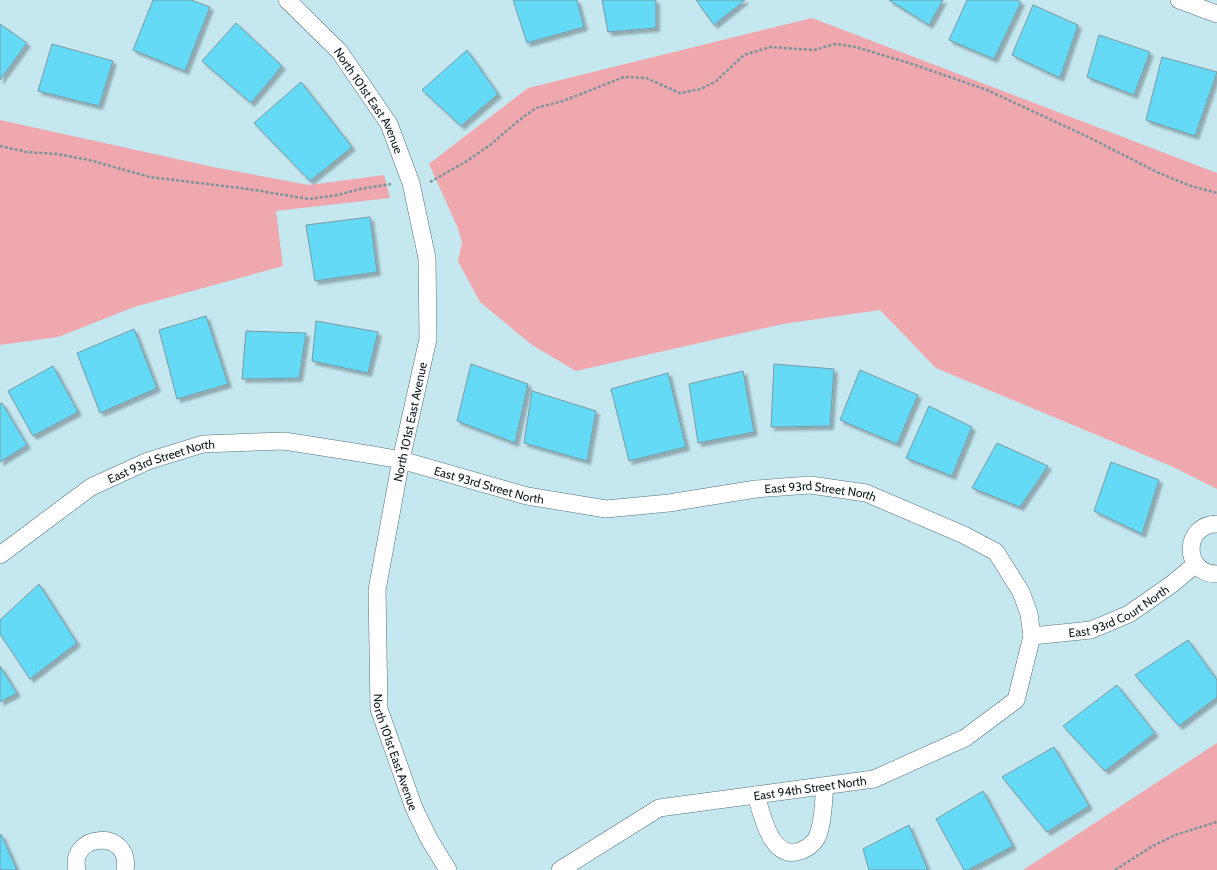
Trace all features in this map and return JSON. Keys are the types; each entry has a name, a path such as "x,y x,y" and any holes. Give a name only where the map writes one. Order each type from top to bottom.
{"street":[{"name":"North 101st East Avenue","path":"287,0 339,51 389,124 411,183 427,258 428,339 401,460 378,590 379,709 414,808 429,839 448,870"},
{"path":"1179,0 1217,14"},
{"name":"East 93rd Street North","path":"0,555 91,487 148,461 203,444 284,440 401,460 527,496 606,510 669,503 756,489 810,485 866,493 964,535 996,552 1021,592 1029,614 1032,636"},
{"path":"1217,524 1206,526 1194,536 1191,542 1190,551 1196,564 1207,572 1217,574"},
{"name":"East 93rd Court North","path":"1032,636 1091,630 1129,614 1172,584 1196,564"},
{"name":"East 94th Street North","path":"560,870 659,808 874,779 965,738 1016,700 1032,636"},
{"path":"756,796 769,836 776,845 786,852 799,851 812,844 818,835 825,786"},
{"path":"77,870 77,858 83,847 94,841 103,840 112,842 120,848 125,859 126,870"}],"path":[{"path":"0,146 27,152 57,154 88,160 150,177 309,198 338,195 385,185 430,182 490,145 536,108 563,101 624,77 646,78 680,93 701,88 716,81 744,55 770,47 814,50 835,44 856,47 912,64 987,90 1086,136 1159,173 1191,186 1217,193"},
{"path":"1115,870 1151,847 1175,835 1217,822"}],"shaded area":[{"path":"812,18 1217,173 1217,489 1171,466 936,368 880,310 783,324 576,371 532,345 480,302 458,261 462,242 457,226 429,164 528,88"},
{"path":"0,120 218,168 309,185 384,175 390,198 276,211 283,266 134,307 58,337 0,345"},
{"path":"1217,743 1217,870 1023,870"}],"building":[{"path":"153,0 191,0 210,7 185,71 133,50"},
{"path":"513,0 577,0 584,27 527,43"},
{"path":"602,0 656,0 656,28 608,32"},
{"path":"696,0 745,0 714,25"},
{"path":"889,0 943,0 929,25"},
{"path":"967,0 1016,0 1021,2 994,59 949,40"},
{"path":"1033,5 1078,25 1060,78 1012,55"},
{"path":"236,23 282,66 251,103 202,61"},
{"path":"0,24 27,43 0,80"},
{"path":"1099,35 1150,52 1134,95 1087,77"},
{"path":"52,44 113,61 99,106 38,91"},
{"path":"467,50 498,94 461,126 422,90"},
{"path":"1162,57 1217,72 1195,136 1146,120"},
{"path":"301,82 352,147 310,181 254,123"},
{"path":"370,217 377,272 315,281 306,225"},
{"path":"206,316 228,384 177,399 159,330"},
{"path":"316,321 378,332 368,373 312,361"},
{"path":"134,329 157,388 100,413 77,353"},
{"path":"246,331 306,333 299,378 242,379"},
{"path":"471,364 528,384 515,443 457,421"},
{"path":"774,364 834,369 830,426 771,427"},
{"path":"53,366 78,412 33,436 8,391"},
{"path":"860,370 918,395 897,444 840,420"},
{"path":"743,371 754,432 698,443 689,384"},
{"path":"668,373 686,447 629,461 611,389"},
{"path":"532,391 596,411 587,461 524,443"},
{"path":"2,403 27,445 0,462 0,404"},
{"path":"929,406 972,427 952,476 906,458"},
{"path":"997,443 1048,466 1020,507 972,488"},
{"path":"1111,462 1159,480 1142,534 1094,511"},
{"path":"39,584 77,643 30,679 0,634 0,620"},
{"path":"1188,640 1217,680 1217,697 1179,726 1135,675"},
{"path":"0,666 17,693 0,702"},
{"path":"1117,685 1155,733 1105,771 1063,726"},
{"path":"1054,747 1089,806 1047,832 1002,777"},
{"path":"983,791 1013,846 968,870 964,870 936,819"},
{"path":"909,825 928,870 869,870 863,849"},
{"path":"1,834 17,870 0,870"}]}
